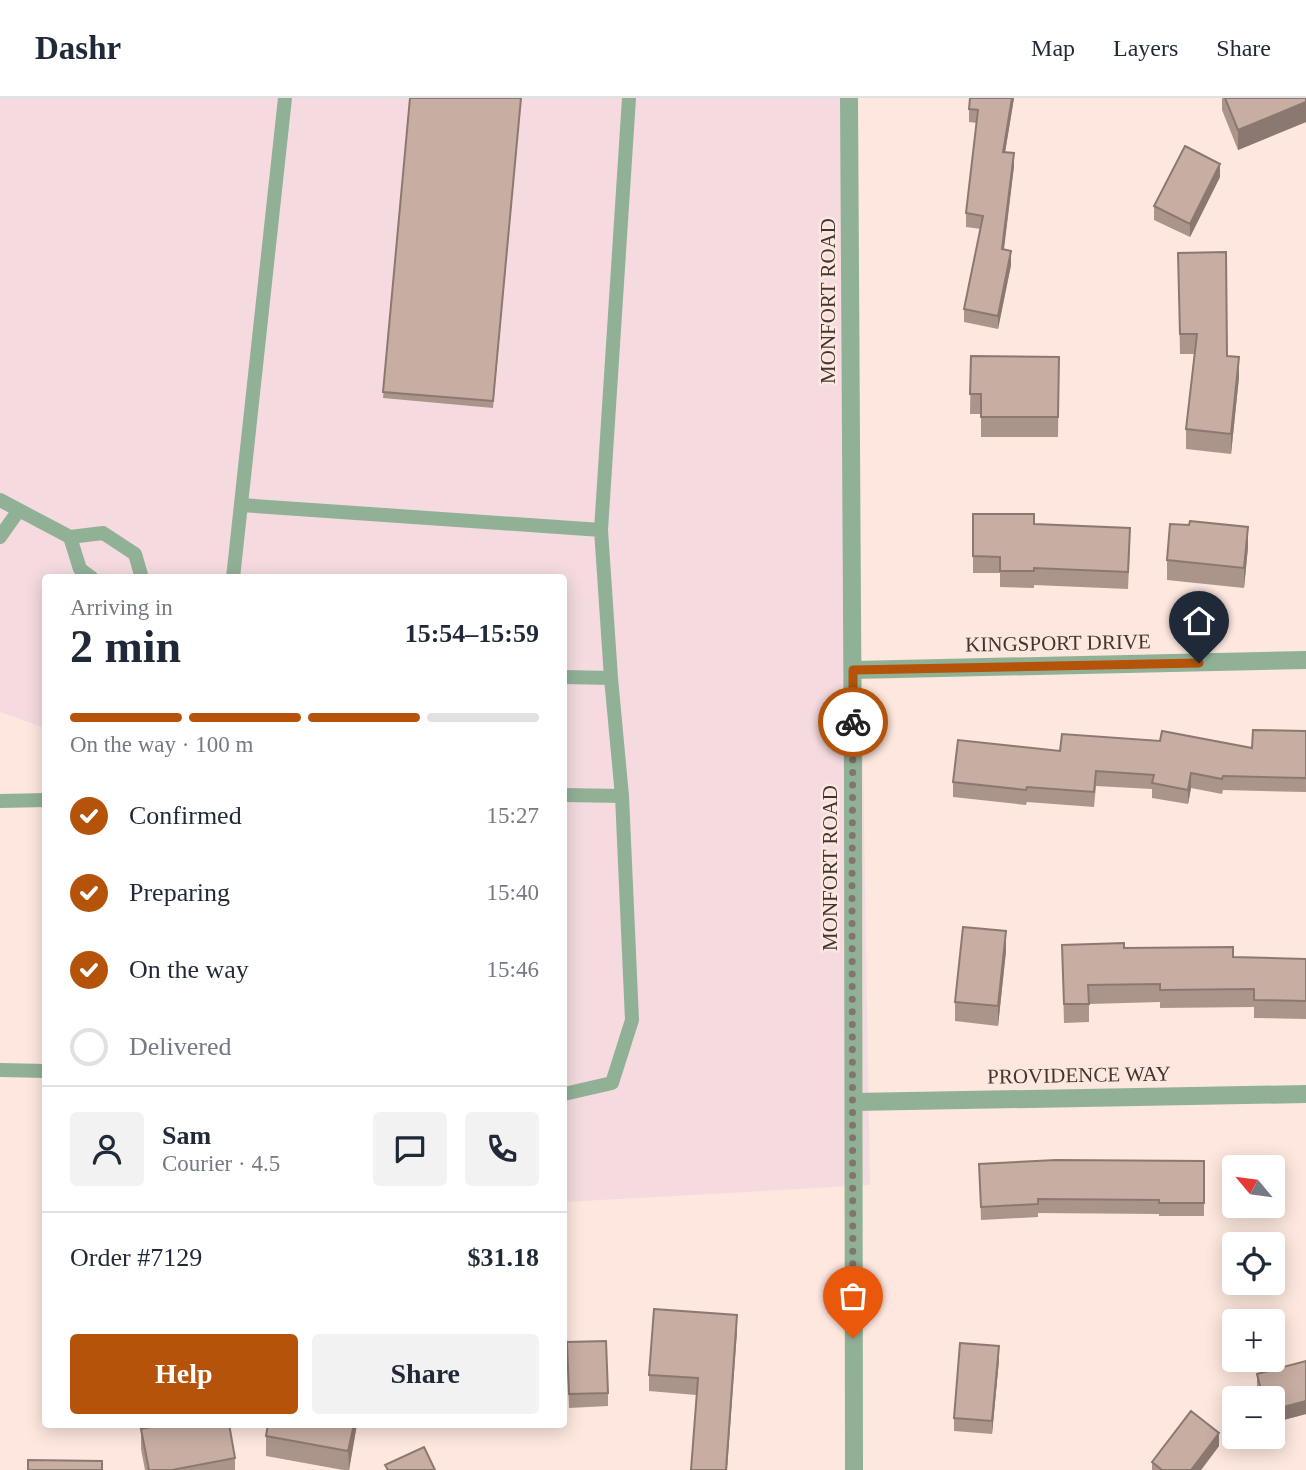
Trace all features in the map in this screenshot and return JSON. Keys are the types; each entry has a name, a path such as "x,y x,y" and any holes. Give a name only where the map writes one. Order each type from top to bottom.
{"street":[{"name":"MONFORT ROAD","path":"849,98 853,670 853,1470"},
{"name":"KINGSPORT DRIVE","path":"853,670 1306,660"},
{"name":"PROVIDENCE WAY","path":"854,1102 1306,1094"}],"lane":[{"path":"233,574 285,98"},
{"path":"567,1093 612,1083 632,1020 622,796 601,530 629,98"},
{"path":"0,500 69,537 103,533 135,554 141,574"},
{"path":"241,505 601,530"},
{"path":"0,537 19,510"},
{"path":"69,537 79,569 86,574"},
{"path":"567,677 611,678"},
{"path":"567,795 622,796"},
{"path":"0,801 42,800"},
{"path":"0,1070 42,1071"}],"shaded area":[{"path":"0,98 852,98 870,1185 567,1202 567,574 42,574 42,727 0,712"}],"building":[{"path":"410,98 521,98 493,401 383,392"},
{"path":"970,98 1012,98 1003,152 1014,153 1002,249 1011,251 998,316 964,309 983,216 966,213 978,110 969,109"},
{"path":"1225,98 1306,98 1306,102 1238,130"},
{"path":"1185,146 1220,164 1190,224 1154,206"},
{"path":"1226,252 1227,356 1239,357 1231,434 1186,429 1197,334 1180,334 1178,253"},
{"path":"971,356 1059,357 1058,417 981,417 981,394 970,394"},
{"path":"973,514 1034,514 1034,524 1130,528 1128,572 1034,568 1034,571 1000,571 1000,557 973,556"},
{"path":"1190,521 1248,527 1244,568 1167,560 1170,524 1189,525"},
{"path":"1253,730 1306,731 1306,778 1223,776 1222,779 1191,773 1188,790 1152,783 1154,775 1096,771 1094,792 1027,787 1026,790 953,782 958,740 1060,751 1062,734 1160,741 1162,731 1252,748"},
{"path":"963,927 1006,931 998,1006 955,1002"},
{"path":"1124,943 1124,948 1233,947 1233,957 1306,959 1306,1001 1254,1000 1254,989 1160,990 1160,984 1088,985 1089,1004 1064,1004 1062,945"},
{"path":"1056,1160 1204,1161 1204,1203 1038,1199 1038,1204 981,1207 979,1164"},
{"path":"654,1309 737,1315 726,1470 691,1470 698,1378 649,1375"},
{"path":"606,1341 608,1393 569,1394 567,1342"},
{"path":"960,1343 999,1346 992,1421 954,1418"},
{"path":"1306,1361 1306,1401 1285,1407 1285,1386 1260,1386 1257,1374 1285,1372 1285,1367"},
{"path":"1191,1411 1219,1433 1191,1470 1162,1470 1152,1462"},
{"path":"230,1428 235,1458 172,1470 149,1470 141,1429"},
{"path":"267,1428 353,1428 348,1451 266,1436"},
{"path":"424,1447 435,1470 388,1470 385,1465"},
{"path":"28,1460 102,1461 102,1470 28,1470"}],"way so far":[{"path":"853,722 853,1338"}],"route":[{"path":"853,722 853,670 1199,663"}]}
